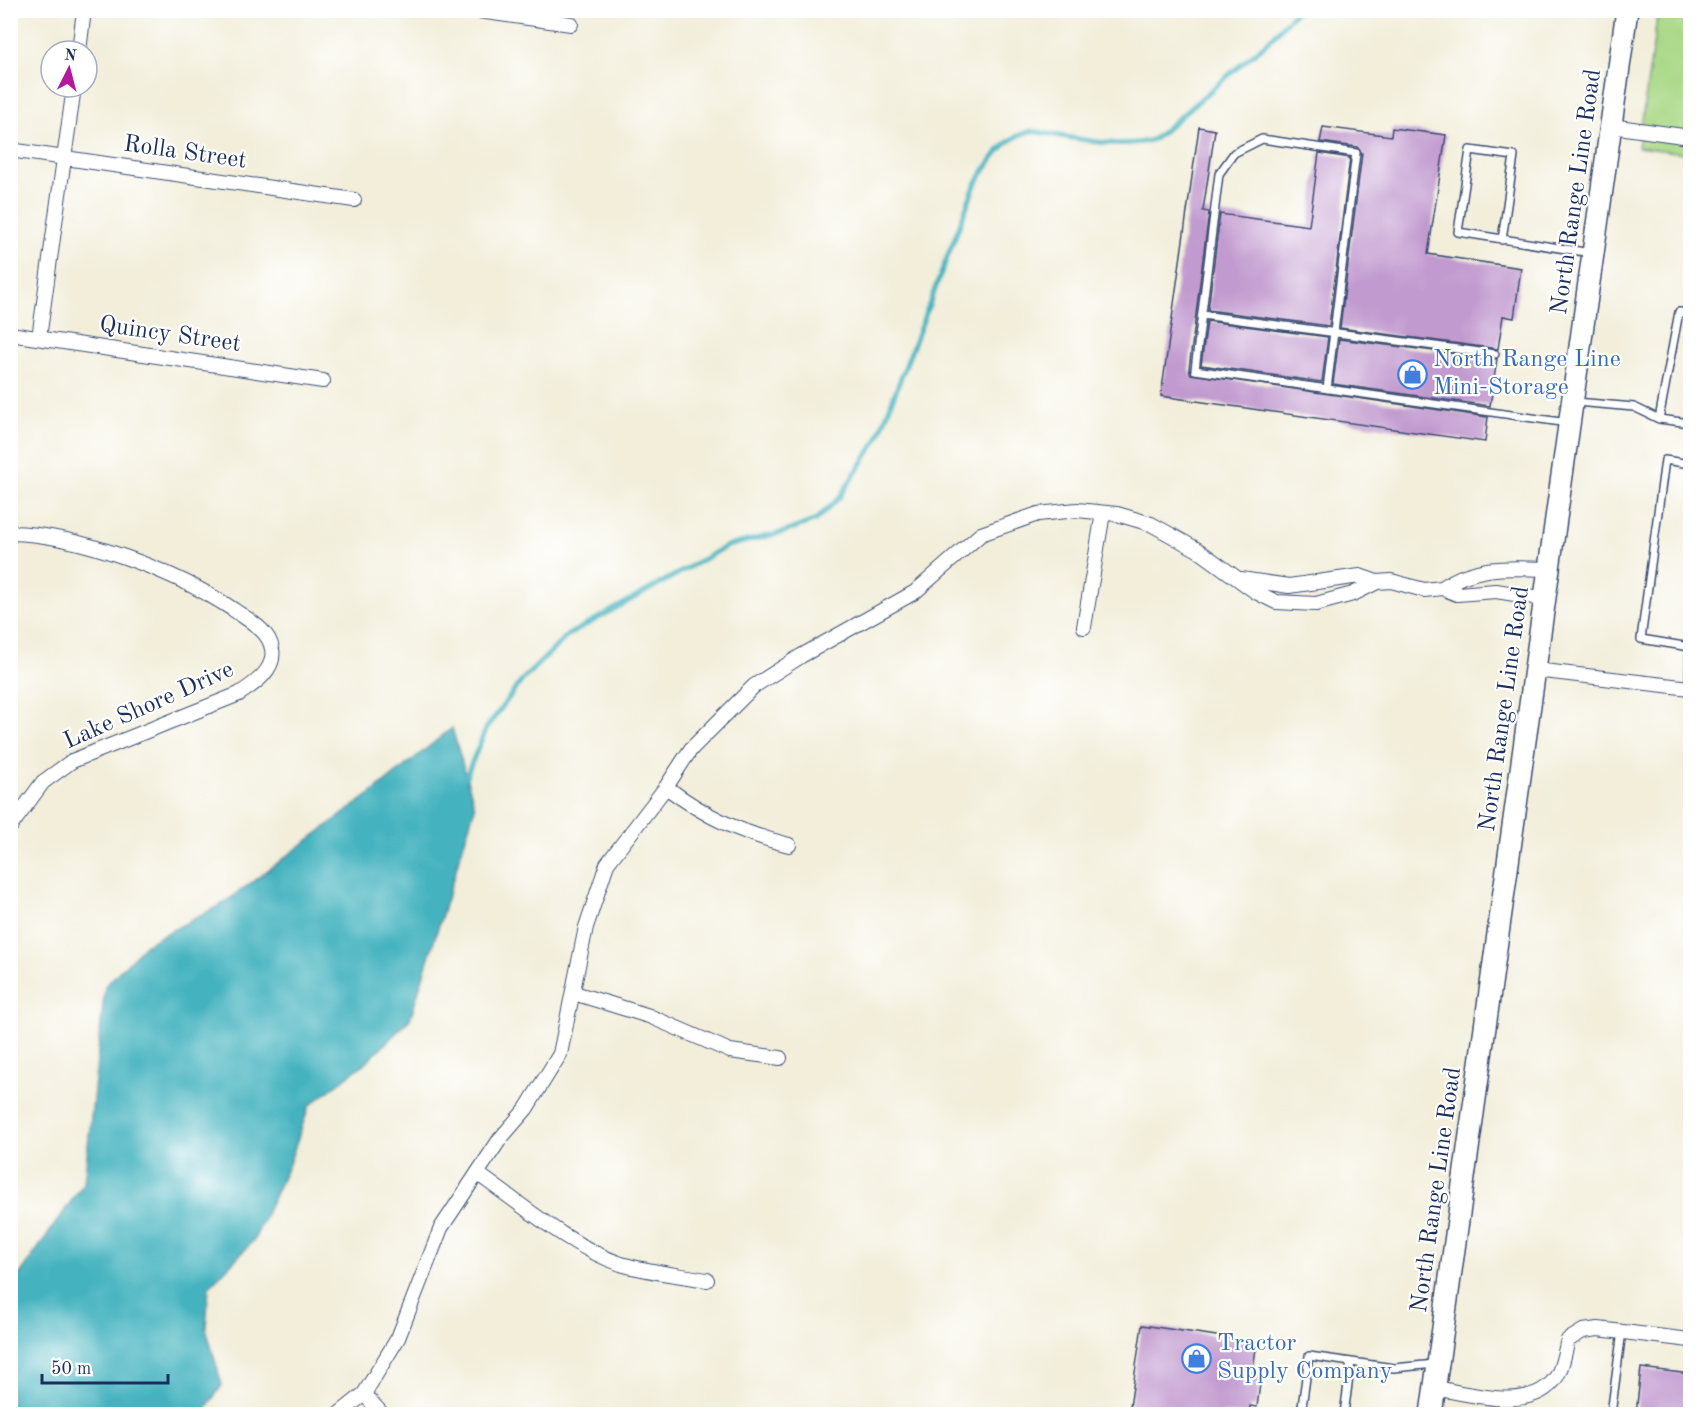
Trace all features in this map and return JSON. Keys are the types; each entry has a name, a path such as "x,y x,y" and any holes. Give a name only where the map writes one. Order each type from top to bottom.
{"main road":[{"name":"North Range Line Road","path":"1431,1414 1535,670 1547,599 1627,10"}],"street":[{"path":"80,39 84,10"},
{"path":"472,10 571,24"},
{"path":"39,338 72,99"},
{"path":"1611,126 1690,134"},
{"name":"Rolla Street","path":"10,150 354,200"},
{"name":"Quincy Street","path":"10,334 323,381"},
{"path":"339,1414 364,1394 398,1338 441,1228 500,1139 526,1109 560,1054 586,927 607,864 666,787 690,749 754,686 801,656 915,592 981,534 1038,514 1077,510 1151,524 1198,550 1256,592 1276,602 1316,604 1353,594 1377,582 1391,581 1424,590 1442,588 1457,594 1496,591 1547,599"},
{"path":"1084,627 1102,513"},
{"name":"Lake Shore Drive","path":"10,533 31,533 93,549 171,574 210,594 260,628 272,648 271,665 258,681 239,694 72,761 43,783 10,827"},
{"path":"1442,588 1456,578 1474,571 1495,568 1551,569"},
{"path":"1241,579 1289,586 1360,576 1377,582"},
{"path":"1535,670 1690,688"},
{"path":"666,787 696,809 746,834 789,845"},
{"path":"574,993 649,1016 730,1051 780,1058"},
{"path":"478,1174 551,1226 593,1251 622,1264 707,1280"},
{"path":"1435,1388 1506,1398 1527,1397 1546,1389 1559,1374 1568,1340 1582,1331 1598,1329 1622,1331 1690,1340"},
{"path":"364,1394 382,1414"}],"lane":[{"path":"1327,389 1356,153 1262,139 1234,153 1220,174 1195,370 1327,389 1571,423"},
{"path":"1502,240 1514,156 1470,150 1458,232 1502,240 1594,254"},
{"path":"1659,419 1679,312 1690,313"},
{"path":"1202,315 1334,335 1495,354"},
{"path":"1574,402 1634,407 1659,419 1690,423"},
{"path":"1690,464 1665,460 1641,639 1690,647"},
{"path":"1690,640 1690,688"},
{"path":"1611,1414 1622,1331"},
{"path":"1301,1414 1309,1356 1394,1368 1438,1364"},
{"path":"1344,1414 1351,1362"}],"green space":[{"path":"1658,11 1690,11 1690,154 1638,147"}],"water":[{"path":"452,728 475,807 410,1019 369,1060 309,1106 289,1164 254,1240 209,1287 206,1328 222,1385 203,1414 11,1414 11,1287 84,1183 105,986 146,944 224,903 374,791"}],"building":[{"path":"1199,127 1215,130 1203,211 1209,212 1189,369 1191,374 1488,417 1485,442 1161,396"},
{"path":"1323,127 1391,136 1392,128 1446,135 1428,254 1521,268 1514,318 1503,316 1498,349 1340,328 1362,153 1357,147 1320,142"},
{"path":"1319,153 1350,158 1329,326 1208,310 1220,214 1309,226"},
{"path":"1207,321 1328,337 1322,382 1201,365"},
{"name":"North Range Line Mini-Storage","path":"1339,339 1497,359 1490,406 1333,384"},
{"name":"Tractor Supply Company","path":"1142,1325 1257,1342 1252,1375 1261,1376 1257,1407 1250,1406 1249,1414 1129,1414"},
{"path":"1641,1368 1690,1374 1690,1414 1636,1414"}],"waterway":[{"path":"466,776 487,727 523,679 568,635 727,546 784,532 816,520 839,498 877,440 975,185 1004,145 1021,134 1031,131 1110,143 1126,144 1154,139 1271,39 1297,10"}],"place":[{"name":"North Range Line Mini-Storage","path":"1412,374"},
{"name":"Tractor Supply Company","path":"1196,1358"}]}
